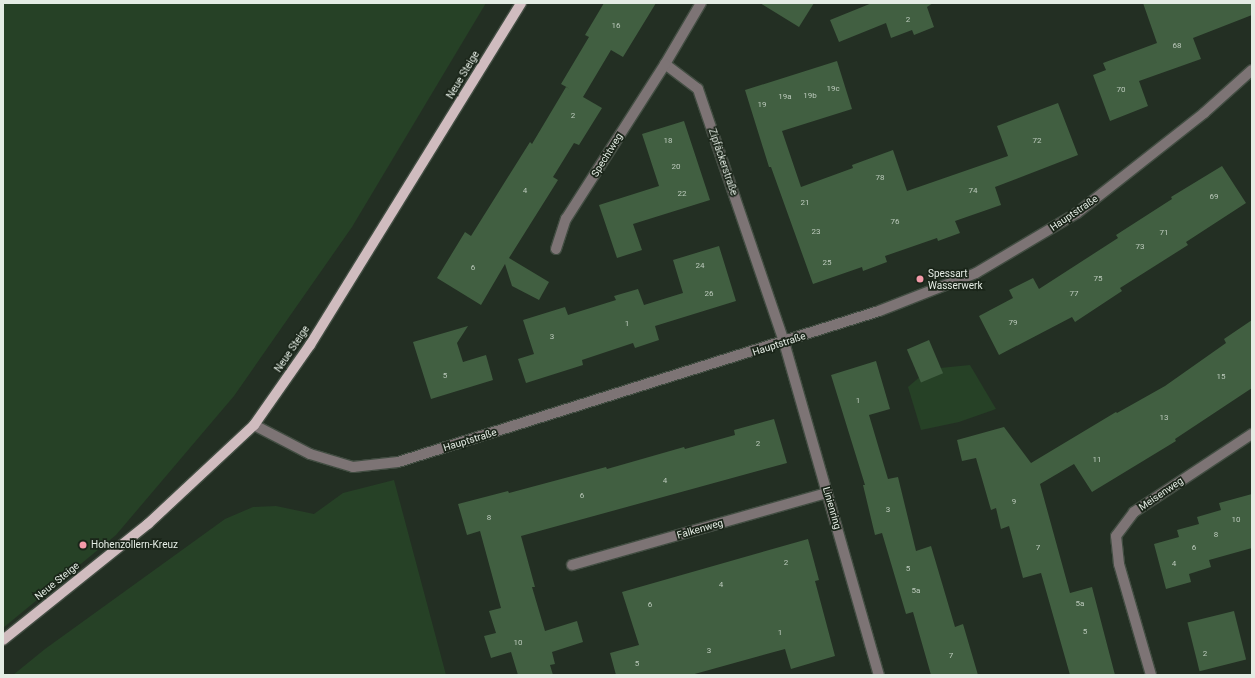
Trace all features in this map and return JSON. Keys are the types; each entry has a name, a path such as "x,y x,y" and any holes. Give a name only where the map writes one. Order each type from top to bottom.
{"main road":[{"name":"Neue Steige","path":"3,640 148,524 254,425 314,339 521,3"}],"street":[{"path":"664,64 700,3"},
{"name":"Spechtweg","path":"556,249 566,219 664,64"},
{"name":"Zipfäckerstraße","path":"664,64 698,89 784,342"},
{"name":"Hauptstraße","path":"254,425 310,454 353,467 398,462 879,311 976,273 1077,213 1204,113 1252,70"},
{"name":"Linienring","path":"784,342 879,675"},
{"name":"Meisenweg","path":"1151,675 1119,564 1116,536 1134,512 1252,434"},
{"name":"Falkenweg","path":"572,565 827,493"}],"green space":[{"path":"3,3 486,3 352,227 234,396 116,535 3,628"},
{"path":"970,365 996,409 959,422 921,430 908,387 922,375 940,368"},
{"path":"394,480 446,675 13,675 45,649 225,519 253,507 276,506 314,514 343,493"}],"building":[{"path":"604,3 656,3 623,57 611,50 583,97 602,108 579,145 574,143 553,177 558,180 509,258 549,282 539,300 512,286 505,264 481,305 437,278 465,232 471,236 530,142 532,144 566,87 570,89 561,84 589,37 585,35"},
{"path":"760,3 814,3 799,27"},
{"path":"872,3 933,3 927,7 934,27 914,35 912,30 891,38 886,23 839,42 830,20"},
{"path":"1143,3 1252,3 1252,15 1193,38 1201,59 1139,81 1148,106 1110,121 1093,75 1106,70 1103,63 1157,43"},
{"path":"837,61 852,109 782,131 801,187 853,168 852,165 893,150 907,191 1008,156 997,126 1058,103 1078,155 995,187 1001,205 955,221 960,233 938,241 937,238 885,256 887,262 863,271 862,267 813,284 771,167 769,167 745,90"},
{"path":"684,121 710,200 633,224 642,250 617,258 599,205 659,186 642,134"},
{"path":"1222,166 1246,203 1186,242 1188,245 1120,288 1122,291 1075,322 1072,317 999,355 979,316 1013,298 1009,290 1033,278 1039,289 1118,238 1116,235 1172,199 1171,197"},
{"path":"719,246 736,301 655,326 659,340 635,348 633,343 582,360 583,365 526,383 518,359 534,354 523,320 565,307 568,315 616,300 614,296 638,289 644,305 683,293 673,260"},
{"path":"1252,320 1252,388 1175,439 1176,441 1092,492 1074,464 1040,484 1070,593 1092,587 1115,675 1070,675 1041,573 1023,578 1009,526 1001,529 996,508 991,510 976,458 962,461 957,440 1004,427 1031,463 1116,412 1117,413 1165,386 1226,343 1224,339"},
{"path":"468,326 457,343 463,362 486,355 493,380 431,399 413,342"},
{"path":"929,340 943,373 921,383 907,349"},
{"path":"876,361 890,409 869,415 888,479 898,477 916,551 931,546 955,627 963,624 978,675 931,675 913,612 906,614 882,533 875,535 863,485 865,485 831,375"},
{"path":"774,419 787,463 521,536 535,587 532,587 545,631 577,621 583,642 552,652 555,664 550,665 553,675 518,675 511,652 491,658 484,636 496,633 489,611 501,608 480,531 467,535 458,504 508,491 509,493 606,467 607,469 684,447 685,449 735,435 734,430"},
{"path":"1252,494 1252,548 1209,560 1211,567 1189,574 1191,582 1166,589 1154,544 1179,537 1177,530 1199,524 1197,517 1221,510 1219,503"},
{"path":"808,539 819,580 815,581 835,656 791,669 785,649 691,675 616,675 610,653 639,645 622,592"},
{"path":"1234,611 1246,660 1200,671 1187,623"}],"place":[{"name":"Spessart Wasserwerk","path":"920,279"},
{"name":"Hohenzollern-Kreuz","path":"83,545"}]}
